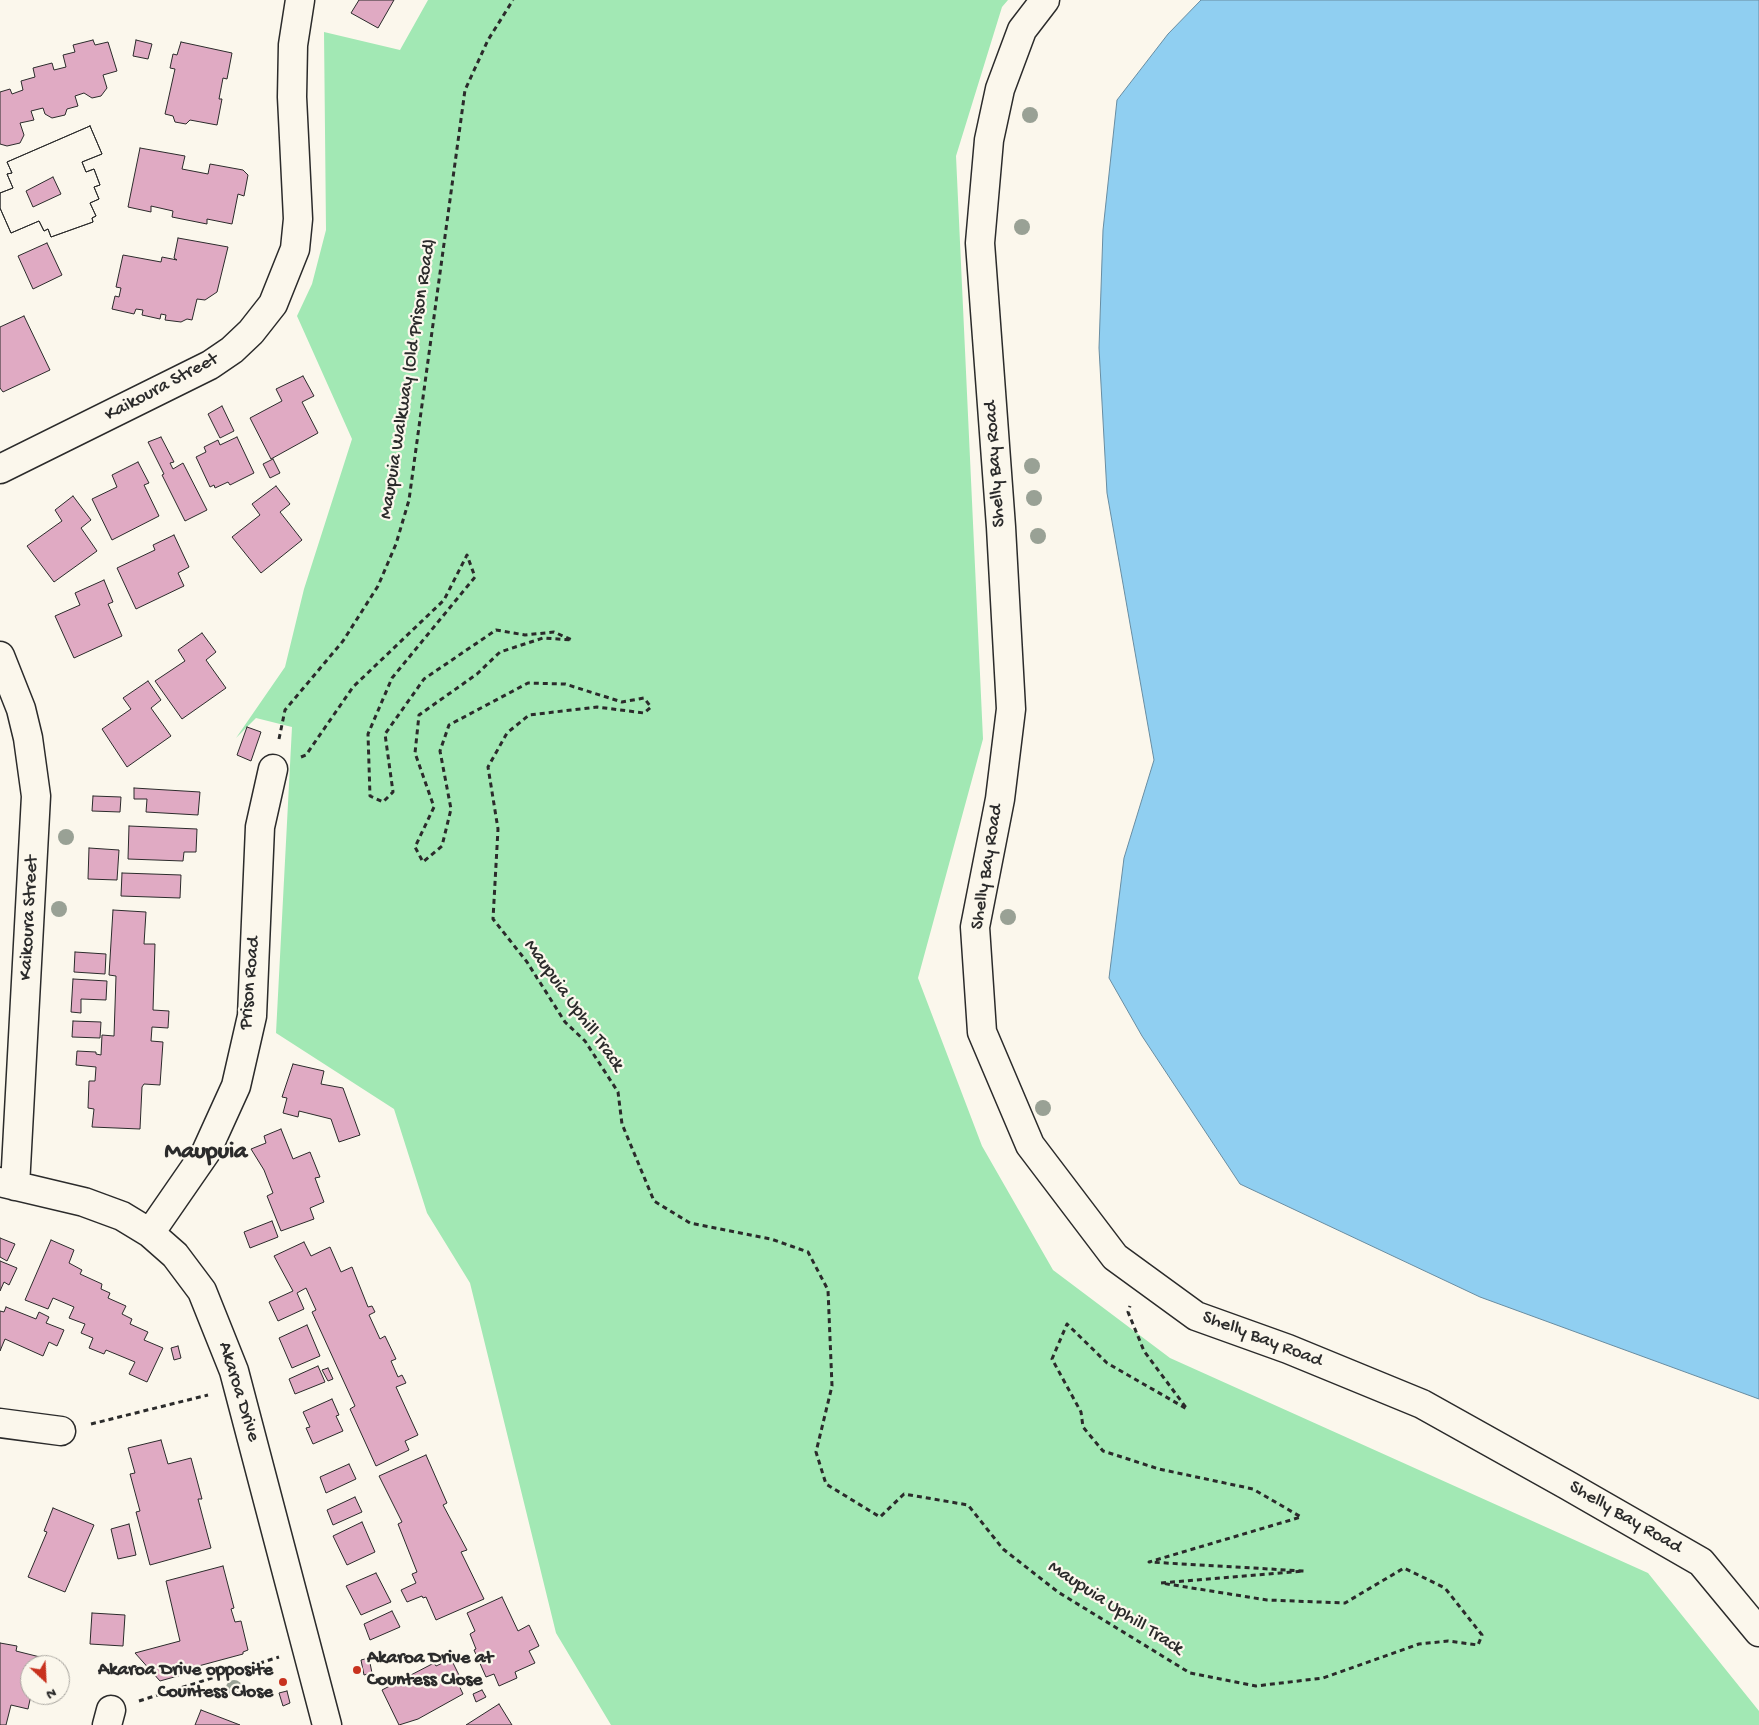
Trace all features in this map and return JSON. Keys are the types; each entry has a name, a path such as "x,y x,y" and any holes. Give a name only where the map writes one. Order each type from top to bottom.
{"street":[{"name":"Kaikoura Street","path":"0,469 210,365 232,350 252,332 273,304 295,249 298,219 292,97 293,45 300,0"},
{"name":"Shelly Bay Road","path":"1046,0 1022,30 1000,89 989,140 980,243 1001,527 1011,709 1000,799 975,928 982,1032 1030,1145 1115,1257 1196,1316 1288,1349 1422,1404 1701,1562 1759,1632"},
{"name":"Kaikoura Street","path":"0,656 20,709 28,738 36,796 7,1184"},
{"name":"Prison Road","path":"150,1233 206,1152 236,1086 252,1016 260,827 274,769"},
{"name":"Akaroa Drive","path":"7,1184 84,1202 122,1216 150,1233 175,1255 202,1291 223,1340 238,1388 327,1725"},
{"path":"0,1423 62,1431"}],"path":[{"name":"Maupuia Walkway (Old Prison Road)","path":"274,769 285,710 343,641 378,586 396,544 409,500 465,90 488,40 513,0"},
{"name":"Maupuia Uphill Track","path":"274,769 306,755 353,687 444,600 467,555 475,577 392,678 368,734 370,796 383,802 393,792 385,734 424,679 496,630 525,635 554,632 572,640 543,638 500,652 477,674 419,715 415,753 434,807 416,847 423,862 442,846 451,809 440,751 449,724 528,683 565,684 622,702 644,698 651,706 644,713 597,707 529,715 507,733 488,766 498,829 493,920 527,962 565,1022 586,1041 618,1092 622,1124 654,1201 690,1223 771,1239 808,1252 828,1290 832,1386 816,1452 826,1484 880,1516 904,1494 968,1505 1003,1549 1058,1592 1190,1673 1256,1686 1323,1678 1419,1644 1448,1641 1478,1646 1482,1635 1445,1588 1404,1568 1344,1602 1268,1600 1161,1583 1304,1571 1149,1562 1301,1517 1253,1489 1152,1467 1103,1451 1083,1427 1081,1412 1052,1359 1067,1324 1107,1363 1187,1408 1144,1352 1128,1312 1141,1275"},
{"path":"62,1431 238,1388"},
{"path":"109,1717 308,1648"}],"green space":[{"path":"428,0 1008,0 1002,7 956,156 983,739 918,978 982,1146 1053,1270 1170,1358 1648,1573 1759,1711 1759,1725 611,1725 556,1633 470,1283 427,1213 394,1109 276,1033 292,727 256,718 236,738 285,667 304,589 352,439 297,316 312,284 326,230 324,32 400,50"}],"water":[{"path":"1201,0 1759,0 1759,1399 1480,1297 1240,1184 1142,1036 1109,978 1124,858 1154,760 1107,493 1099,348 1103,230 1117,100 1168,34"}],"building":[{"path":"359,0 394,0 378,28 351,13"},
{"path":"93,40 95,45 108,42 117,71 103,75 107,88 101,96 92,98 84,93 75,96 78,106 67,109 65,115 52,118 45,114 43,108 31,111 34,120 20,123 24,135 20,143 7,146 0,144 0,92 10,89 12,94 23,90 21,81 35,77 33,68 52,63 54,70 66,67 63,55 75,52 73,45"},
{"path":"136,40 152,44 148,59 133,56"},
{"path":"181,42 232,53 227,79 223,78 219,99 222,99 217,125 190,120 186,124 175,122 173,116 165,114 175,69 170,68 173,54 177,55"},
{"path":"90,126 102,154 82,162 86,172 94,169 100,185 94,187 99,199 90,203 96,216 92,218 93,222 51,237 48,229 44,231 39,221 11,233 0,208 0,193 13,188 7,174 12,173 7,162","holes":["53,177 61,194 33,207 26,191"]},
{"path":"90,126 102,154 82,162 86,172 94,169 100,185 94,187 99,199 90,203 96,216 92,218 93,222 51,237 48,229 44,231 39,221 11,233 0,208 0,193 13,188 7,174 12,173 7,162"},
{"path":"140,148 185,156 182,169 208,174 210,164 243,170 248,175 244,196 238,194 232,224 207,219 207,224 172,217 173,211 151,206 151,212 128,207"},
{"path":"178,238 228,247 217,292 205,300 197,299 192,320 187,319 181,322 165,320 166,315 161,314 160,319 142,315 143,310 136,309 134,314 112,309 115,296 119,297 121,288 116,287 123,255 161,262 162,257 177,260 174,258"},
{"path":"47,243 62,275 33,289 18,256"},
{"path":"24,316 50,370 3,392 0,388 0,327"},
{"path":"303,376 314,396 302,402 318,433 271,459 250,418 282,401 276,389"},
{"path":"222,406 234,431 220,438 208,414"},
{"path":"161,437 174,462 170,463 173,469 183,463 207,510 185,521 148,442"},
{"path":"237,437 254,473 230,485 228,482 215,488 214,485 210,487 196,457 206,452 204,447 218,440 220,445"},
{"path":"273,459 280,473 270,478 263,464"},
{"path":"138,462 149,483 144,485 159,516 112,540 92,499 117,487 112,475"},
{"path":"276,486 290,504 280,512 302,540 261,573 232,537 260,515 252,504"},
{"path":"73,496 91,520 81,528 97,551 54,582 27,546 62,521 55,510"},
{"path":"174,535 189,567 178,573 184,586 136,609 117,568 155,550 153,545"},
{"path":"104,580 113,602 108,604 122,636 74,658 55,616 80,605 75,593"},
{"path":"202,633 216,652 206,660 226,688 182,719 155,681 185,661 178,650"},
{"path":"148,681 161,700 151,708 171,736 127,767 102,729 131,709 123,698"},
{"path":"247,727 261,732 251,761 237,755"},
{"path":"134,788 200,792 198,815 146,812 147,799 134,799"},
{"path":"93,796 121,797 120,812 92,811"},
{"path":"129,826 197,829 196,852 184,852 183,861 128,859"},
{"path":"89,848 119,850 117,880 88,879"},
{"path":"122,873 181,875 180,898 121,896"},
{"path":"113,910 146,912 144,944 155,944 153,1010 169,1011 168,1028 152,1027 151,1041 163,1042 160,1085 144,1084 142,1087 140,1129 92,1127 94,1109 88,1108 89,1081 95,1081 96,1067 76,1065 77,1051 96,1052 96,1054 101,1055 102,1035 114,1036 116,976 109,975"},
{"path":"75,952 106,954 105,974 74,972"},
{"path":"73,979 107,981 106,1000 81,999 81,1013 71,1012"},
{"path":"73,1021 101,1022 100,1038 72,1037"},
{"path":"293,1064 324,1071 321,1084 343,1088 360,1135 339,1142 331,1119 299,1111 298,1117 283,1113 287,1098 282,1097"},
{"path":"281,1129 293,1159 310,1152 320,1177 315,1178 324,1202 310,1208 314,1219 281,1231 267,1196 273,1193 264,1170 251,1149 266,1143 264,1136"},
{"path":"272,1221 278,1237 250,1248 244,1232"},
{"path":"0,1238 15,1244 7,1261 0,1257"},
{"path":"51,1240 74,1250 69,1263 82,1270 80,1274 102,1284 101,1289 110,1293 108,1298 126,1306 122,1314 132,1319 130,1324 148,1332 144,1340 163,1348 147,1382 129,1374 135,1362 106,1350 104,1354 89,1348 93,1338 81,1333 85,1324 69,1318 74,1307 53,1298 48,1309 25,1300"},
{"path":"304,1242 311,1256 330,1247 341,1272 352,1267 368,1307 372,1306 375,1312 369,1315 380,1339 385,1336 396,1359 391,1361 398,1377 402,1375 406,1383 396,1387 418,1435 405,1441 409,1450 376,1466 350,1409 355,1406 312,1312 316,1310 306,1288 297,1293 304,1309 278,1321 269,1302 293,1291 274,1256"},
{"path":"0,1261 17,1268 9,1285 4,1282 0,1291"},
{"path":"6,1307 36,1319 39,1312 49,1317 46,1323 64,1330 57,1346 49,1342 43,1356 5,1339 0,1351 0,1311 4,1312"},
{"path":"307,1325 320,1356 292,1368 279,1338"},
{"path":"178,1346 181,1358 174,1360 171,1348"},
{"path":"318,1366 325,1382 295,1394 289,1379"},
{"path":"328,1368 333,1379 328,1381 322,1370"},
{"path":"332,1399 339,1415 336,1416 343,1431 313,1444 306,1428 310,1427 303,1412"},
{"path":"161,1440 168,1464 191,1458 202,1499 198,1499 211,1548 150,1565 136,1512 140,1511 130,1474 135,1473 128,1448"},
{"path":"426,1455 447,1503 443,1505 467,1550 461,1552 484,1599 436,1620 426,1597 423,1598 422,1596 407,1602 401,1590 416,1583 412,1574 417,1572 398,1524 402,1522 379,1476"},
{"path":"349,1464 356,1479 326,1493 320,1477"},
{"path":"355,1497 362,1512 333,1525 327,1510"},
{"path":"53,1508 94,1525 65,1592 28,1577 47,1532 44,1531"},
{"path":"362,1522 375,1552 347,1565 333,1536"},
{"path":"129,1524 136,1555 118,1559 111,1529"},
{"path":"223,1566 234,1608 231,1609 235,1622 241,1621 248,1650 243,1652 243,1654 191,1668 192,1672 160,1681 135,1653 180,1641 166,1581"},
{"path":"376,1573 391,1602 361,1615 346,1586"},
{"path":"502,1597 518,1631 529,1625 539,1646 529,1651 535,1663 515,1672 517,1678 499,1686 494,1674 486,1677 474,1650 476,1649 470,1634 475,1631 467,1613"},
{"path":"392,1611 400,1627 370,1640 364,1624"},
{"path":"92,1613 125,1615 123,1646 90,1644"},
{"path":"0,1643 17,1646 16,1651 32,1655 20,1655 20,1705 29,1705 28,1709 11,1705 6,1725 0,1725"},
{"path":"369,1658 372,1673 364,1675 361,1660"},
{"path":"451,1659 460,1677 456,1679 463,1694 418,1719 399,1725 382,1690 434,1663 436,1666"},
{"path":"482,1690 486,1697 476,1702 473,1694"},
{"path":"287,1691 290,1703 283,1706 279,1693"},
{"path":"499,1704 512,1725 466,1725"},
{"path":"201,1710 240,1725 195,1725"}],"place":[{"name":"Akaroa Drive at Countess Close","path":"357,1670"},
{"name":"Akaroa Drive opposite Countess Close","path":"283,1682"}],"district":[{"name":"Maupuia","path":"206,1153"}]}
